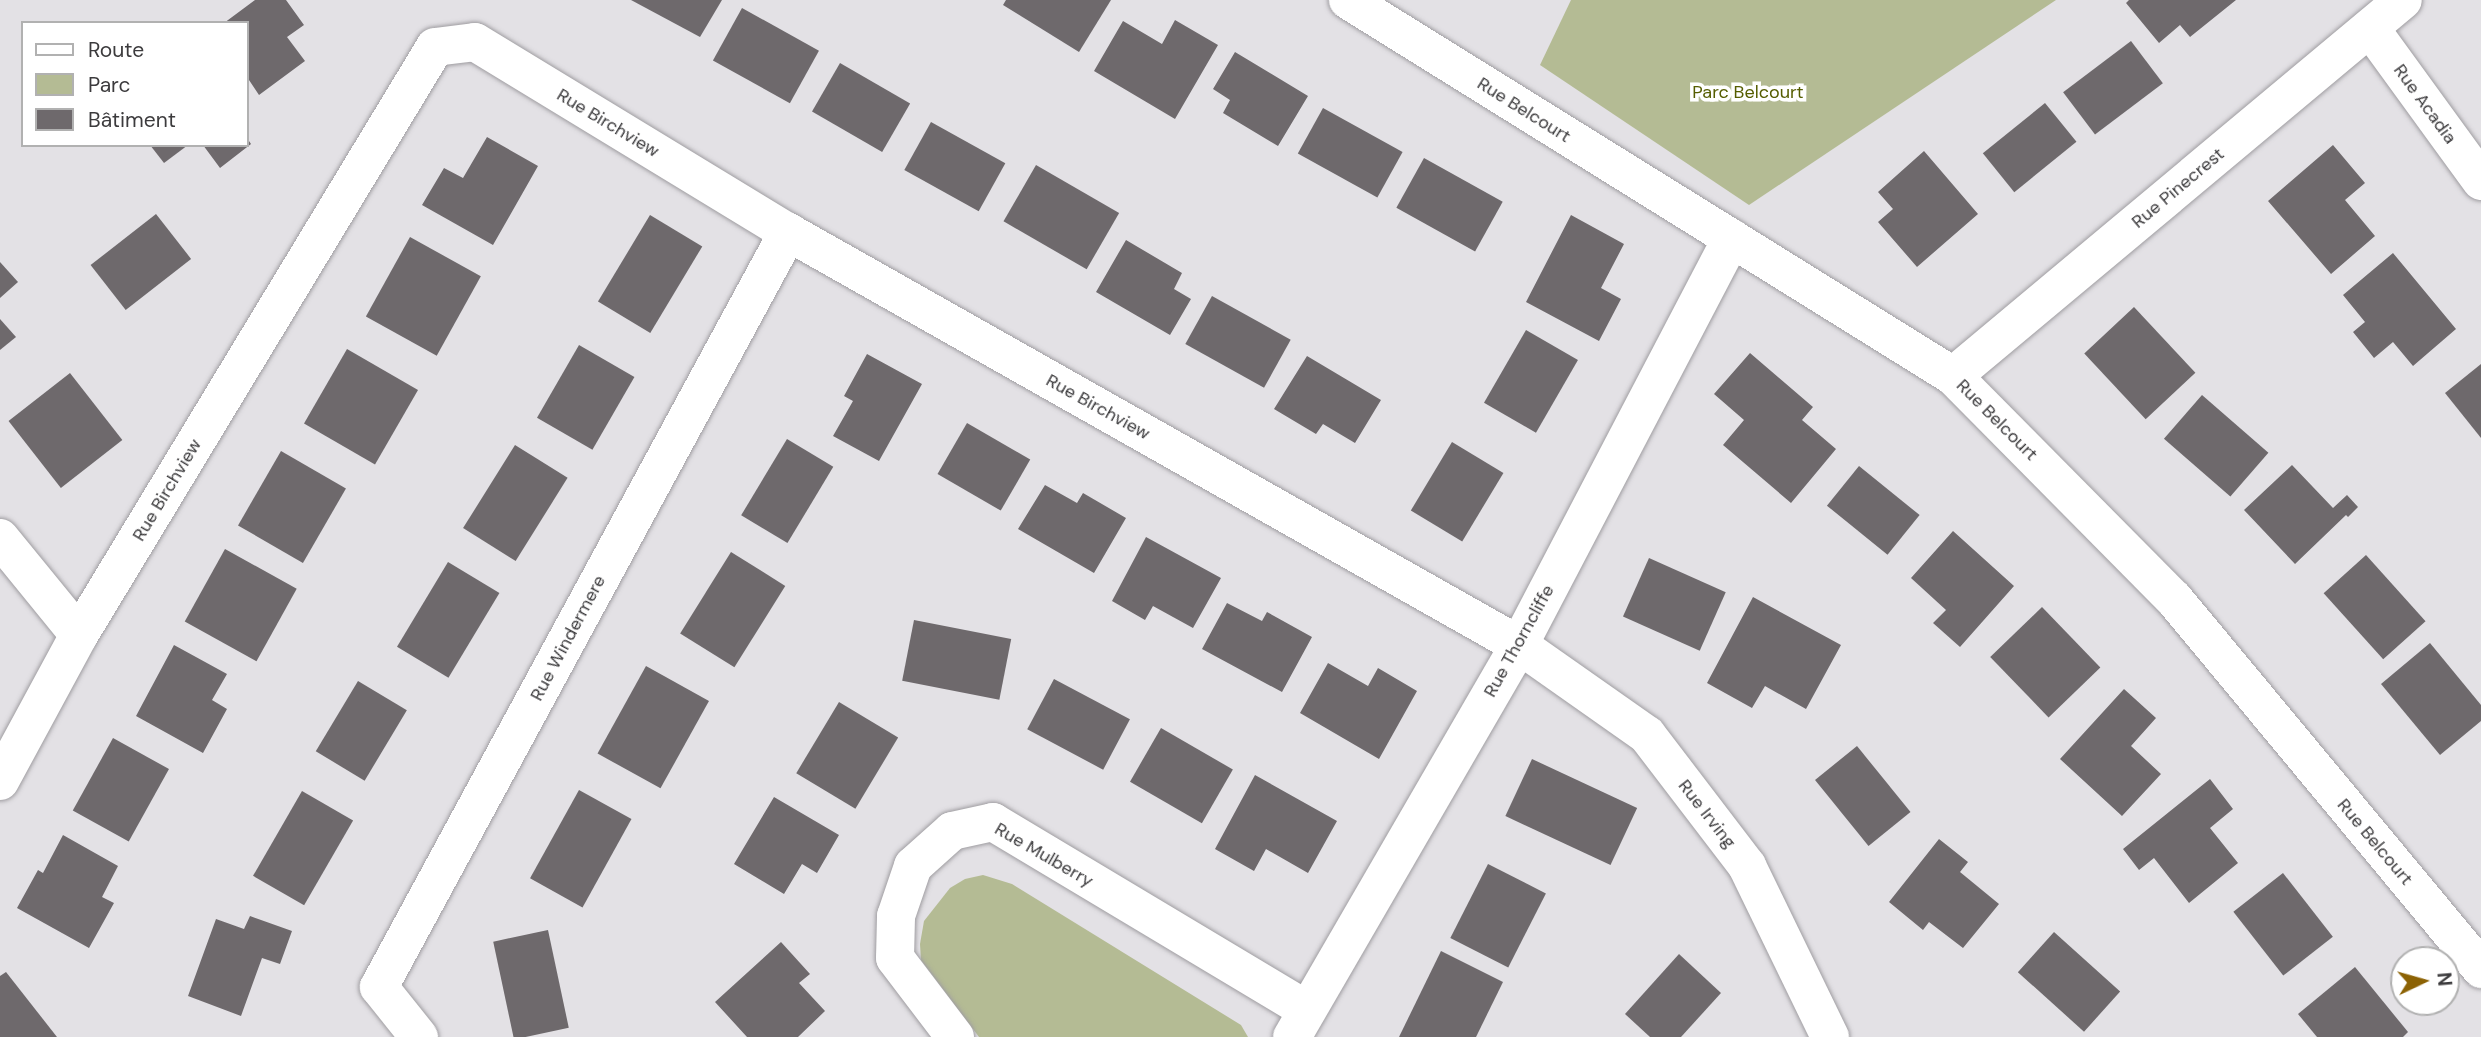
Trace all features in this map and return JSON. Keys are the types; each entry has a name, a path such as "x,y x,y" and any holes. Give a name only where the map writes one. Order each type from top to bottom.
{"street":[{"name":"Rue Belcourt","path":"1348,0 1953,376 2174,599 2481,970"},
{"name":"Rue Pinecrest","path":"1953,376 2403,0"},
{"name":"Rue Acadia","path":"2370,28 2481,181"},
{"name":"Rue Birchview","path":"0,781 79,635 435,47 475,42 788,232 1519,645"},
{"name":"Rue Windermere","path":"419,1037 379,987 788,232"},
{"name":"Rue Thorncliffe","path":"1300,1024 1519,645 1731,238"},
{"path":"0,538 79,635"},
{"name":"Rue Irving","path":"1519,645 1647,735 1747,866 1830,1037"},
{"name":"Rue Mulberry","path":"955,1037 895,958 896,916 913,866 952,831 993,822 1300,1024"}],"green space":[{"name":"Parc Belcourt","path":"1571,0 2056,0 1749,205 1540,65"},
{"path":"983,875 1012,884 1241,1025 1248,1037 979,1037 921,960 920,944 924,921 950,888 965,879"}],"building":[{"path":"255,0 286,0 304,25 287,37 305,61 259,95 248,78 248,21 227,21"},
{"path":"631,0 722,0 700,37"},
{"path":"1006,0 1111,0 1079,52 1003,5"},
{"path":"2129,0 2236,0 2190,37 2180,25 2159,43 2126,3"},
{"path":"742,8 819,51 790,103 713,60"},
{"path":"1175,20 1218,45 1175,119 1094,71 1123,21 1162,44"},
{"path":"2131,41 2163,83 2095,134 2063,92"},
{"path":"1235,52 1308,96 1278,146 1223,113 1230,100 1213,89"},
{"path":"840,63 910,104 882,152 812,111"},
{"path":"2045,103 2076,142 2014,192 1983,153"},
{"path":"1323,108 1403,152 1377,198 1298,153"},
{"path":"931,122 1005,163 979,211 904,170"},
{"path":"487,137 538,166 493,245 422,205 444,168 463,178"},
{"path":"2333,145 2365,183 2345,200 2375,236 2331,274 2268,201"},
{"path":"152,147 185,147 164,163"},
{"path":"204,147 247,147 220,168"},
{"path":"1924,151 1978,214 1917,267 1878,222 1893,209 1878,192"},
{"path":"1424,158 1503,202 1475,251 1396,208"},
{"path":"1036,165 1119,213 1087,269 1004,221"},
{"path":"156,214 191,259 126,310 91,265"},
{"path":"650,215 702,246 650,333 598,302"},
{"path":"1571,215 1624,244 1601,288 1621,299 1599,341 1526,302"},
{"path":"410,237 481,276 437,356 366,317"},
{"path":"1126,240 1182,273 1174,289 1191,299 1170,335 1096,292"},
{"path":"2393,253 2456,329 2413,366 2393,342 2374,358 2353,332 2365,322 2343,295"},
{"path":"0,262 18,282 0,298"},
{"path":"1212,296 1291,340 1264,388 1185,344"},
{"path":"2134,307 2195,373 2146,419 2084,353"},
{"path":"0,319 16,337 0,350"},
{"path":"1526,330 1578,360 1536,433 1484,403"},
{"path":"579,345 634,377 592,450 537,418"},
{"path":"347,349 418,390 375,464 304,423"},
{"path":"1750,353 1813,407 1802,420 1836,449 1791,503 1723,445 1744,420 1714,394"},
{"path":"867,354 922,384 879,461 833,436 853,401 844,396"},
{"path":"1307,356 1381,400 1355,443 1323,424 1316,434 1274,409"},
{"path":"2481,364 2481,438 2445,393"},
{"path":"70,373 122,440 61,488 9,421"},
{"path":"2202,395 2268,453 2230,497 2164,439"},
{"path":"967,423 1030,459 1001,511 938,474"},
{"path":"787,439 833,467 787,543 741,515"},
{"path":"1452,442 1503,473 1462,541 1411,511"},
{"path":"515,445 568,478 516,561 463,528"},
{"path":"281,451 346,488 303,563 238,525"},
{"path":"2292,465 2333,508 2347,495 2358,507 2348,517 2346,515 2295,564 2244,510"},
{"path":"1859,466 1920,515 1888,555 1827,506"},
{"path":"1045,485 1077,503 1083,493 1126,518 1094,573 1018,529"},
{"path":"1953,531 2014,586 1960,647 1933,623 1946,610 1911,578"},
{"path":"1146,537 1221,578 1193,628 1153,606 1145,620 1112,601"},
{"path":"225,549 297,589 256,661 185,622"},
{"path":"731,552 785,586 734,667 680,633"},
{"path":"2366,555 2426,621 2383,659 2324,593"},
{"path":"1649,558 1726,592 1700,651 1623,616"},
{"path":"448,562 499,593 448,678 397,647"},
{"path":"1753,597 1841,645 1806,709 1765,686 1752,708 1707,683"},
{"path":"1227,603 1262,621 1267,612 1312,637 1282,692 1202,649"},
{"path":"2042,607 2100,667 2049,717 1990,657"},
{"path":"914,620 1011,639 999,700 902,681"},
{"path":"2430,643 2481,705 2481,721 2440,755 2381,684"},
{"path":"174,645 227,674 212,700 227,709 203,753 136,716"},
{"path":"1328,663 1368,686 1378,668 1417,691 1379,759 1300,713"},
{"path":"646,666 709,701 660,788 598,753"},
{"path":"1054,679 1130,719 1103,770 1027,729"},
{"path":"358,681 407,710 365,781 316,751"},
{"path":"2124,689 2156,718 2131,746 2161,774 2122,816 2060,759"},
{"path":"839,702 898,738 855,809 796,773"},
{"path":"1161,728 1233,769 1202,823 1130,782"},
{"path":"113,738 169,769 129,842 73,811"},
{"path":"1857,746 1910,812 1869,846 1815,780"},
{"path":"1532,759 1637,808 1611,865 1505,816"},
{"path":"1255,775 1337,821 1308,873 1266,849 1254,871 1215,849"},
{"path":"2210,779 2233,809 2210,828 2238,863 2189,903 2154,858 2139,870 2123,849"},
{"path":"579,790 631,819 583,907 530,878"},
{"path":"302,791 353,820 304,905 253,876"},
{"path":"774,797 839,835 817,873 802,864 784,894 734,864"},
{"path":"63,835 118,866 102,897 114,903 89,948 17,908 38,870 43,873"},
{"path":"1939,839 1968,862 1960,872 1999,904 1963,948 1929,922 1923,930 1889,902"},
{"path":"1488,864 1546,894 1508,967 1450,938"},
{"path":"2283,873 2333,937 2283,976 2233,912"},
{"path":"250,916 292,931 280,964 262,958 241,1016 188,996 216,919 244,929"},
{"path":"548,930 569,1028 513,1037 493,942"},
{"path":"2054,932 2120,992 2084,1032 2018,972"},
{"path":"781,942 810,974 799,983 825,1011 798,1037 747,1037 715,1002"},
{"path":"1441,951 1503,982 1476,1037 1399,1037"},
{"path":"1679,954 1721,993 1681,1037 1650,1037 1625,1014"},
{"path":"2355,967 2390,1010 2390,1016 2395,1016 2408,1032 2403,1037 2317,1037 2298,1014"},
{"path":"6,972 57,1037 0,1037 0,976"}]}
